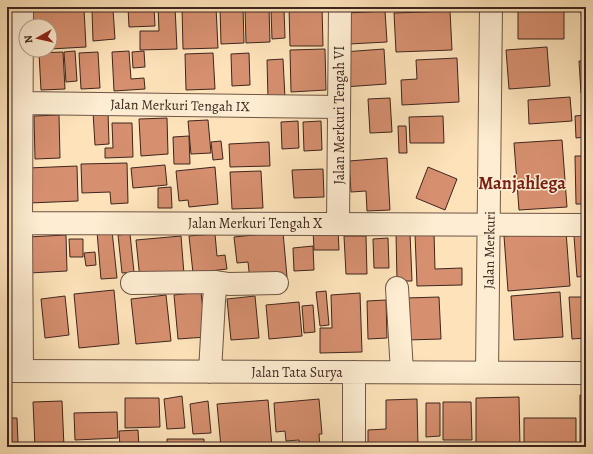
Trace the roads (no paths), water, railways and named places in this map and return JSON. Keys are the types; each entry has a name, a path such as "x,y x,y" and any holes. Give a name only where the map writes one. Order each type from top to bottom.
{"street":[{"path":"15,371 21,222 22,7"},
{"name":"Jalan Merkuri Tengah VI","path":"338,224 340,7"},
{"name":"Jalan Merkuri","path":"487,372 491,7"},
{"name":"Jalan Merkuri Tengah IX","path":"22,103 339,107"},
{"name":"Jalan Merkuri Tengah X","path":"21,222 586,225"},
{"path":"210,372 216,282"},
{"path":"132,283 277,283"},
{"path":"397,288 402,372"},
{"name":"Jalan Tata Surya","path":"15,371 586,373"},
{"path":"354,372 354,447"}],"district":[{"name":"Manjahlega","path":"522,183"}]}
